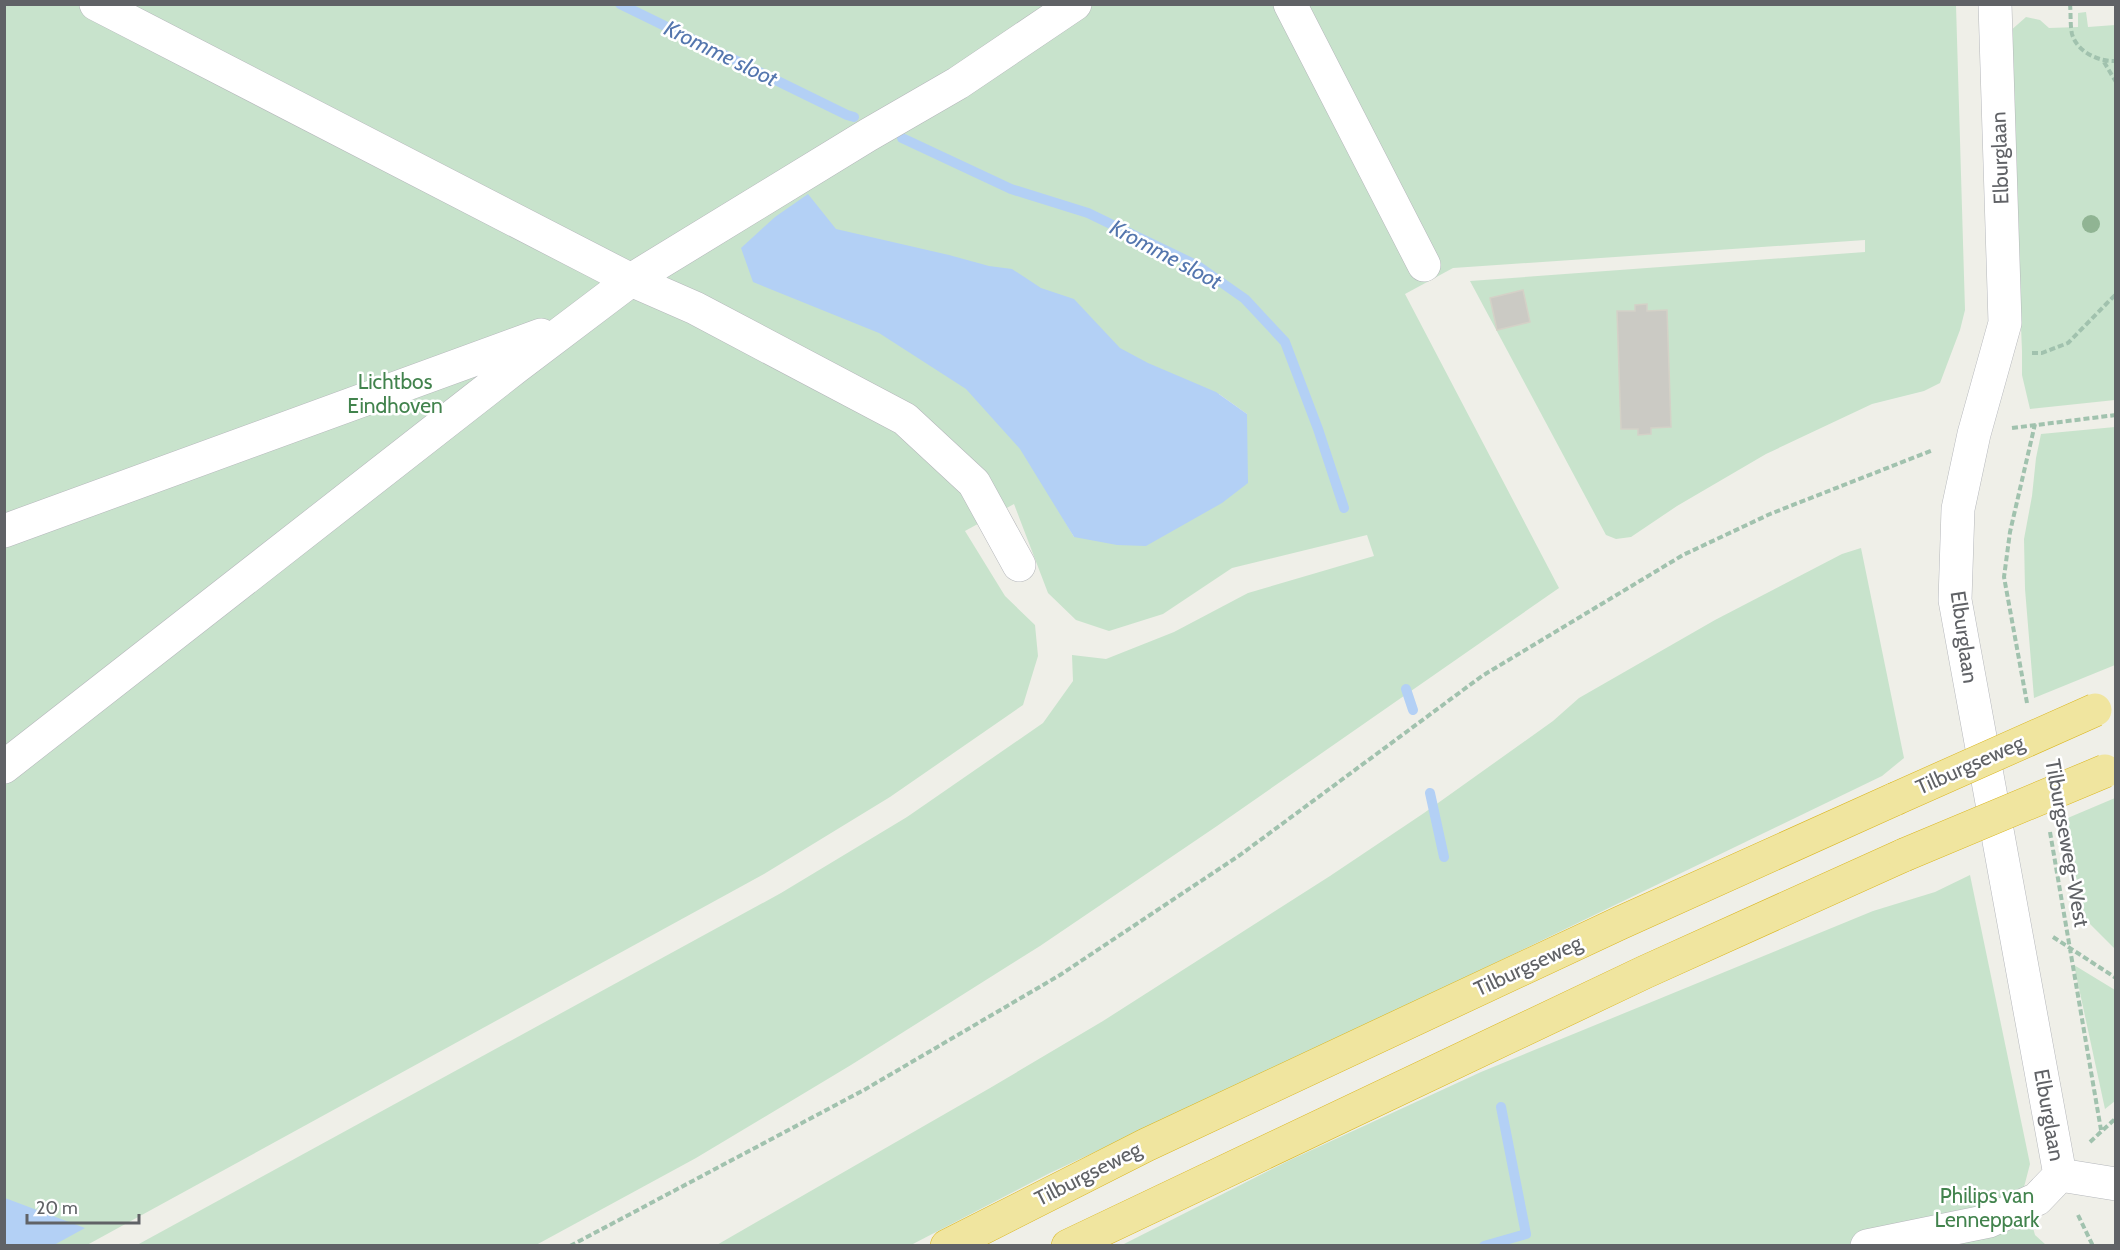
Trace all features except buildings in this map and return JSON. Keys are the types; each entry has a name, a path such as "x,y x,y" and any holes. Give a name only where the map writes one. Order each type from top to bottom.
{"highway":[{"name":"Tilburgseweg","path":"947,1245 1157,1140 1610,928 2105,706"},
{"path":"1068,1245 1634,977 1904,855 2110,769"}],"street":[{"path":"96,4 631,280 695,308 905,419 974,483 1019,566"},
{"path":"4,767 631,280 868,135 958,83 1075,4"},
{"path":"1290,4 1424,265"},
{"name":"Elburglaan","path":"1995,4 2005,323 1974,434 1958,508 1955,600 2060,1175 2115,1184"},
{"path":"4,531 574,323"},
{"path":"1867,1245 1989,1221 2037,1199 2060,1175"}],"path":[{"path":"2070,4 2073,37 2086,53 2103,62 2115,82"},
{"path":"2103,62 2115,61"},
{"path":"1995,356 2042,353 2068,343 2115,294"},
{"path":"570,1245 864,1090 1060,975 1240,855 1482,676 1683,555 1770,514 1974,434 2115,415"},
{"path":"2027,705 2004,577 2010,532 2035,424"},
{"name":"Tilburgseweg-West","path":"2048,821 2071,949"},
{"name":"Tilburgseweg-West","path":"2012,910 2115,978"},
{"path":"2071,949 2102,1130"}],"green space":[{"name":"Lichtbos Eindhoven","path":"5,5 1956,5 1965,310 1940,383 1924,391 1872,404 1766,454 1677,506 1631,537 1616,539 1606,535 1470,281 1865,252 1865,240 1453,268 1405,294 1559,588 1040,946 851,1065 696,1158 536,1245 137,1245 781,893 907,817 1043,723 1073,681 1072,655 1106,659 1174,632 1248,593 1374,556 1367,535 1232,568 1163,614 1109,631 1076,620 1048,593 1014,504 965,531 1005,596 1035,625 1038,656 1023,705 890,797 764,874 87,1245 5,1246","holes":["1219,394 1247,414 1074,537 1045,487"]},
{"path":"2086,12 2088,27 2115,25 2115,400 2030,409 2022,375 2009,32 2026,17 2040,20 2049,28 2078,27 2078,13"},
{"path":"2115,427 2115,665 2034,698 2025,589 2024,539 2041,434"},
{"path":"1861,548 1904,758 1882,776 1466,977 1050,1173 911,1245 715,1246 1103,1021 1424,813 1553,721 1579,698 1715,620 1842,554"},
{"path":"2115,798 2115,949 2082,916 2070,872 2063,820"},
{"name":"Philips van Lenneppark","path":"1970,875 2030,1164 2023,1191 2035,1235 2046,1245 1120,1246 1290,1160 1481,1072 1873,911 1935,892"},
{"path":"2074,965 2115,990 2115,1101 2105,1109"}],"water":[{"path":"808,194 836,229 989,266 1012,269 1041,288 1074,299 1120,348 1148,363 1216,392 1247,414 1248,483 1222,503 1146,546 1117,545 1074,537 1020,449 966,389 879,333 753,282 741,248 775,217"},
{"path":"5,1198 85,1228 54,1245 5,1245"}],"waterway":[{"name":"Kromme sloot","path":"620,4 854,117"},
{"name":"Kromme sloot","path":"902,138 1011,189 1088,213 1198,266 1245,299 1285,342 1318,429 1344,508"},
{"name":"Kromme sloot","path":"1406,689 1413,710"},
{"path":"1430,793 1444,857"},
{"path":"1484,1246 1526,1234 1501,1107"}]}
